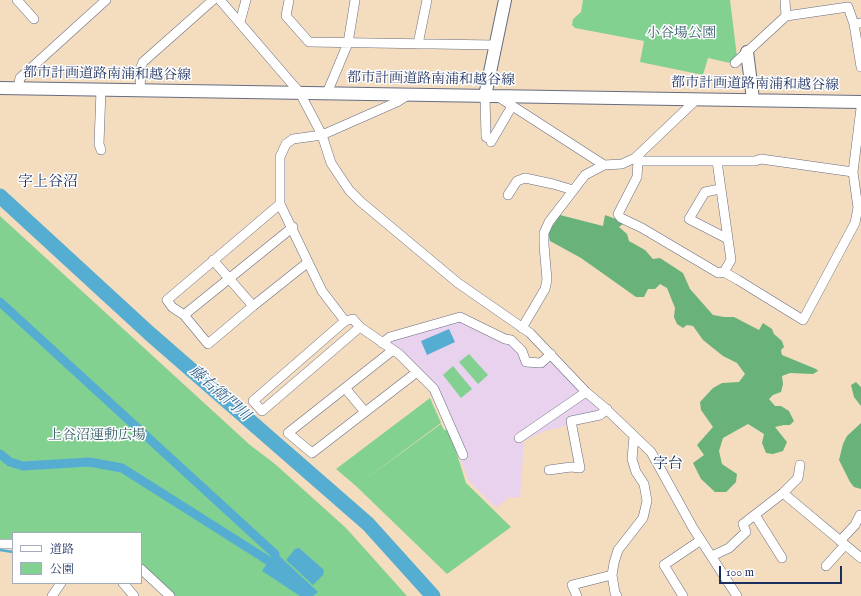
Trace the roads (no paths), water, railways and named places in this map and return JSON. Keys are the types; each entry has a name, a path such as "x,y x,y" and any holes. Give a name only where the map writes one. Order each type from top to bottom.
{"street":[{"path":"17,0 34,19"},
{"path":"18,88 20,78 106,0"},
{"path":"140,90 142,62 213,0"},
{"path":"220,0 300,93 322,135 331,163 349,190 361,202 458,283 522,328 550,354 586,392 607,409 651,452 701,540 737,596"},
{"path":"240,22 246,0"},
{"path":"288,0 286,16 309,42 495,45"},
{"path":"327,93 348,43 355,0"},
{"path":"418,44 427,0"},
{"path":"505,0 495,45 486,138 491,141 512,106"},
{"path":"785,0 786,16"},
{"path":"735,63 786,16 847,3 858,24 861,67"},
{"path":"747,52 753,99"},
{"name":"都市計画道路南浦和越谷線","path":"0,88 753,99 861,102"},
{"path":"101,90 101,150"},
{"path":"345,321 322,291 307,263 293,227 280,204 280,157 286,144 293,139 322,135 397,102 408,95"},
{"path":"491,96 512,106 600,160 604,165"},
{"path":"697,99 636,160 637,177 618,214 621,218 642,228 718,273 724,272 803,320 858,224 858,208 853,172 861,108"},
{"path":"522,328 545,289 547,280 544,233 549,222 585,175 604,165 622,164 636,160 755,161 761,159 853,172"},
{"path":"717,161 731,260 724,272"},
{"path":"508,195 517,181 525,178 554,184 573,190"},
{"path":"720,189 704,192 689,219 728,239"},
{"path":"280,204 167,300 172,307 184,316 208,344 307,263"},
{"path":"184,316 293,227"},
{"path":"213,260 253,306"},
{"path":"382,343 390,337 456,316 505,339 511,340 522,351 526,362 541,362 550,354"},
{"path":"360,327 262,411 253,401 345,321 352,319 360,327 393,350 434,390 463,455"},
{"path":"393,350 288,433 312,453 417,372"},
{"path":"345,388 365,412"},
{"path":"518,438 586,392"},
{"path":"549,470 571,467 580,468 571,421 600,415 607,409"},
{"path":"617,596 615,593 612,575 618,550 643,518 647,501 644,484 636,472 632,459 634,436"},
{"path":"712,556 729,548 746,532 743,524 783,493 798,478 800,465"},
{"path":"783,493 861,558"},
{"path":"755,515 782,558"},
{"path":"826,566 855,525 860,515"},
{"path":"683,596 664,565 701,540"},
{"path":"0,544 12,544"},
{"path":"142,570 170,596"},
{"path":"577,596 572,585 612,575"},
{"path":"52,596 60,584"},
{"path":"124,584 134,596"}],"water":[{"path":"449,329 455,342 427,355 421,341"},
{"path":"299,548 324,570 323,575 313,585 286,560 295,549"},
{"path":"275,552 318,592 313,596 300,596 262,571"}],"waterway":[{"name":"藤右衛門川","path":"0,196 149,333 368,524 433,596"},
{"path":"0,302 275,554"},
{"path":"0,454 10,462 23,466 89,462 122,468 269,561"},
{"path":"0,550 12,552"}],"district":[{"name":"字上谷沼","path":"48,183"},
{"name":"字台","path":"668,465"}],"park label":[{"name":"小谷場公園","path":"681,34"},
{"name":"上谷沼運動広場","path":"97,436"}]}
